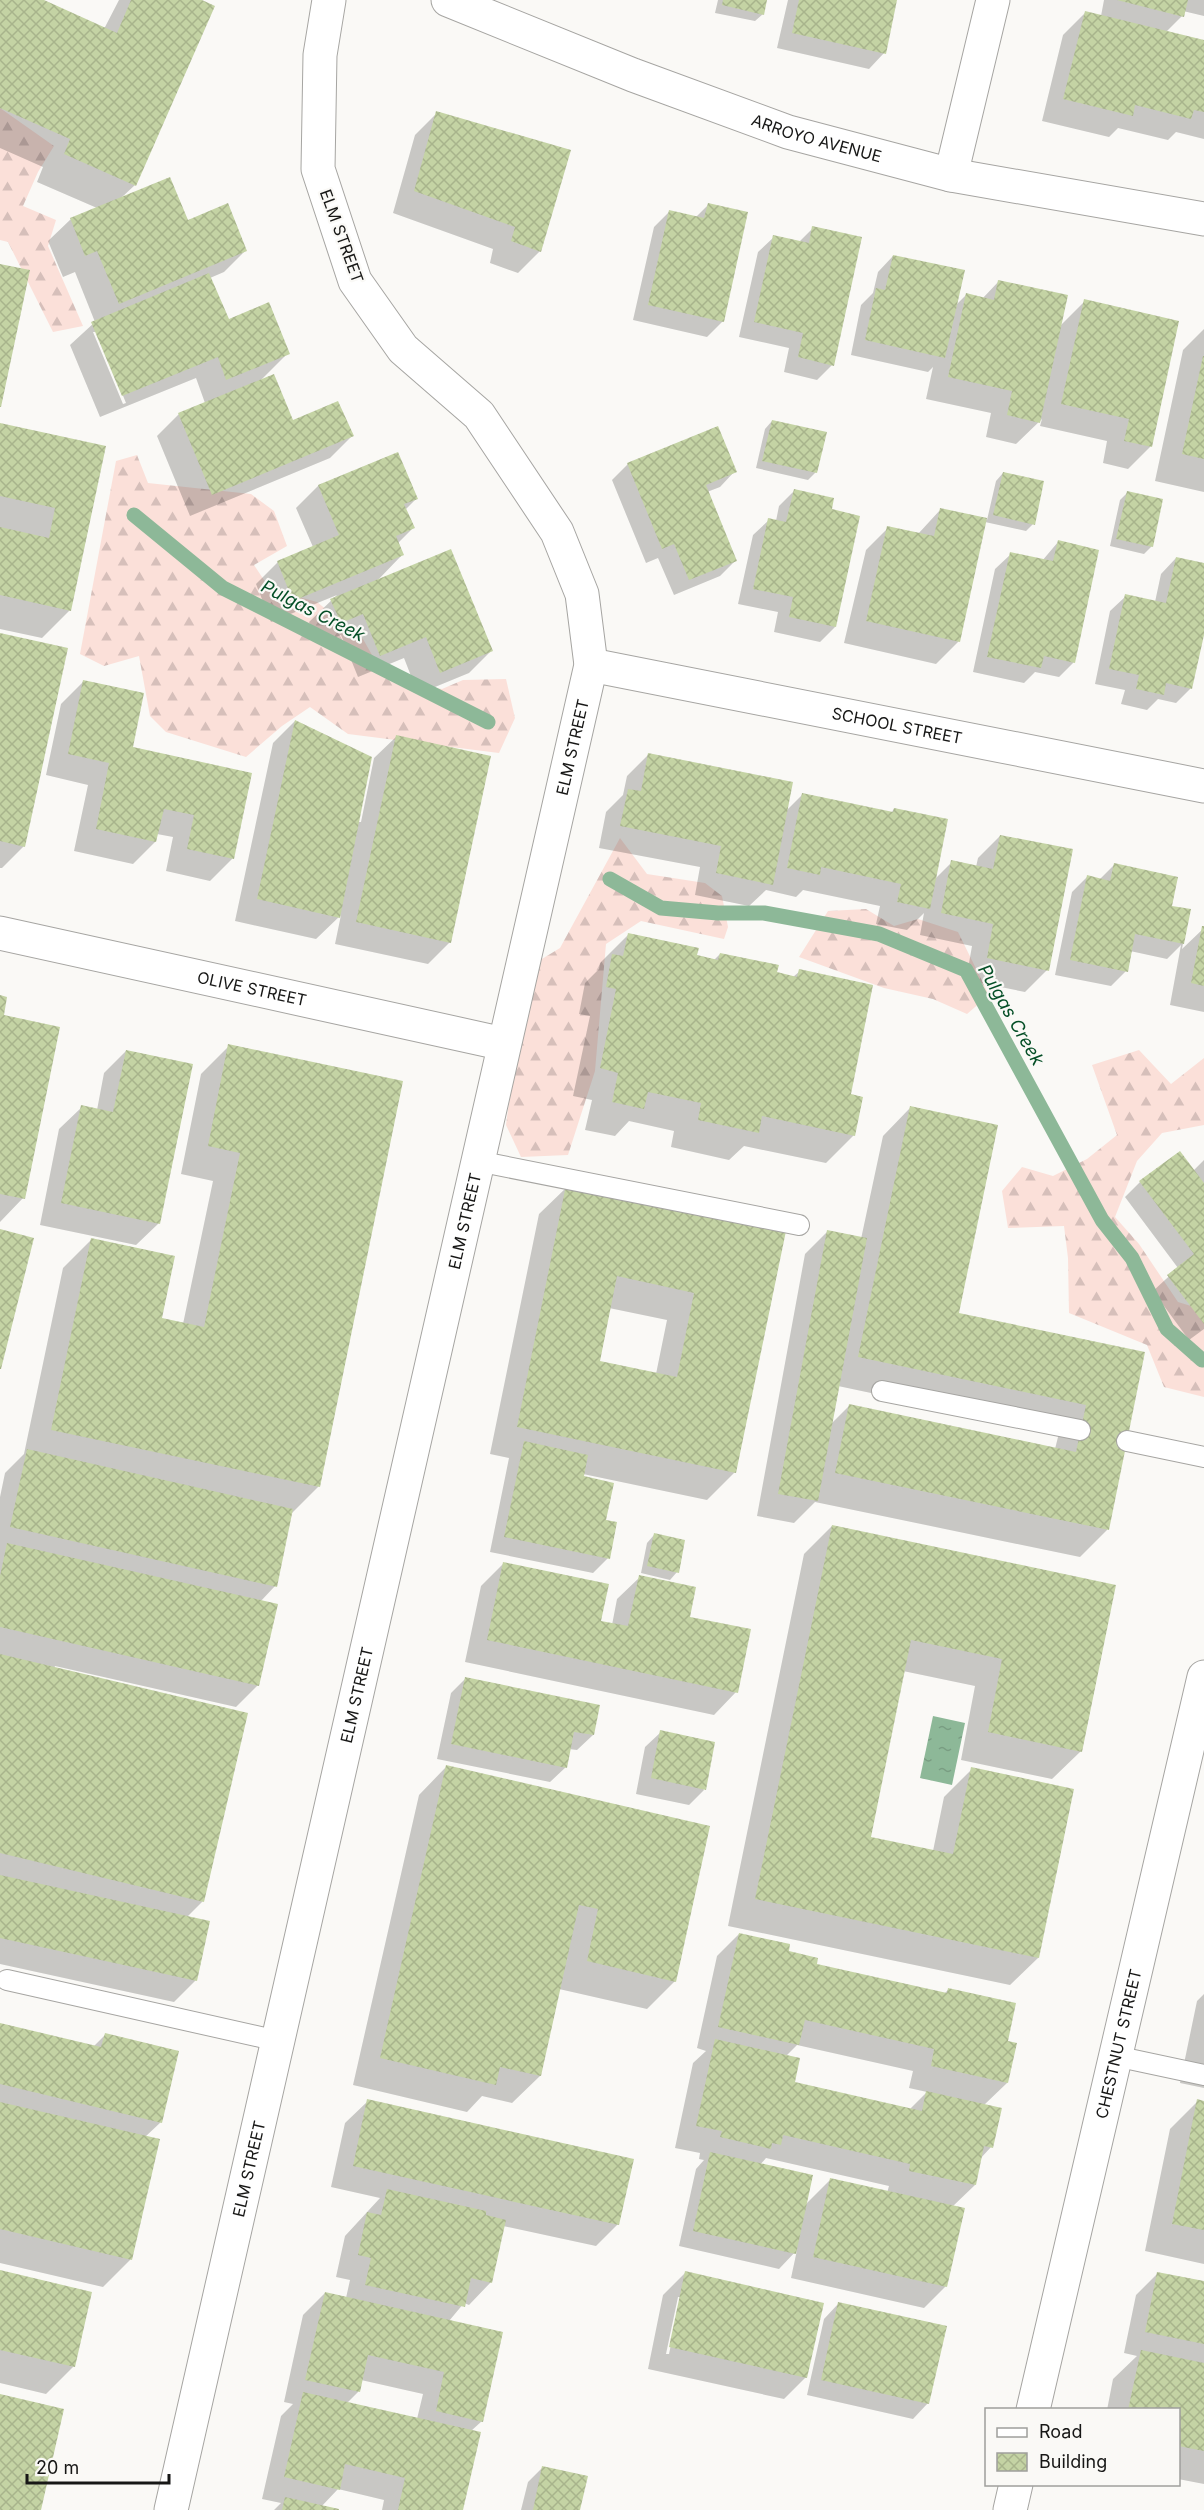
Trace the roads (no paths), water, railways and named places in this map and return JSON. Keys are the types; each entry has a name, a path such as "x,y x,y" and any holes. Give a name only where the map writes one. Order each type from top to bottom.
{"street":[{"name":"ELM STREET","path":"171,2510 591,665 582,594 557,532 479,415 404,349 355,281 318,169 320,55 329,0"},
{"name":"ARROYO AVENUE","path":"448,0 633,75 788,132 951,175 1204,219"},
{"path":"951,175 993,0"},
{"name":"SCHOOL STREET","path":"591,665 1204,786"},
{"name":"OLIVE STREET","path":"0,933 504,1044"},
{"name":"CHESTNUT STREET","path":"1033,2408 1204,1677"},
{"path":"1010,2510 1016,2486"}],"lane":[{"path":"477,1161 799,1225"},
{"path":"882,1390 1080,1430"},
{"path":"1127,1441 1204,1456"},
{"path":"6,1980 278,2041"},
{"path":"1115,2056 1204,2075"}],"water":[{"path":"933,1716 965,1723 952,1785 920,1778"}],"waterway":[{"name":"Pulgas Creek","path":"134,515 223,588 488,722"},
{"name":"Pulgas Creek","path":"610,879 661,908 718,913 764,913 879,934 966,970 1102,1220 1132,1258 1167,1329 1202,1360"}]}
